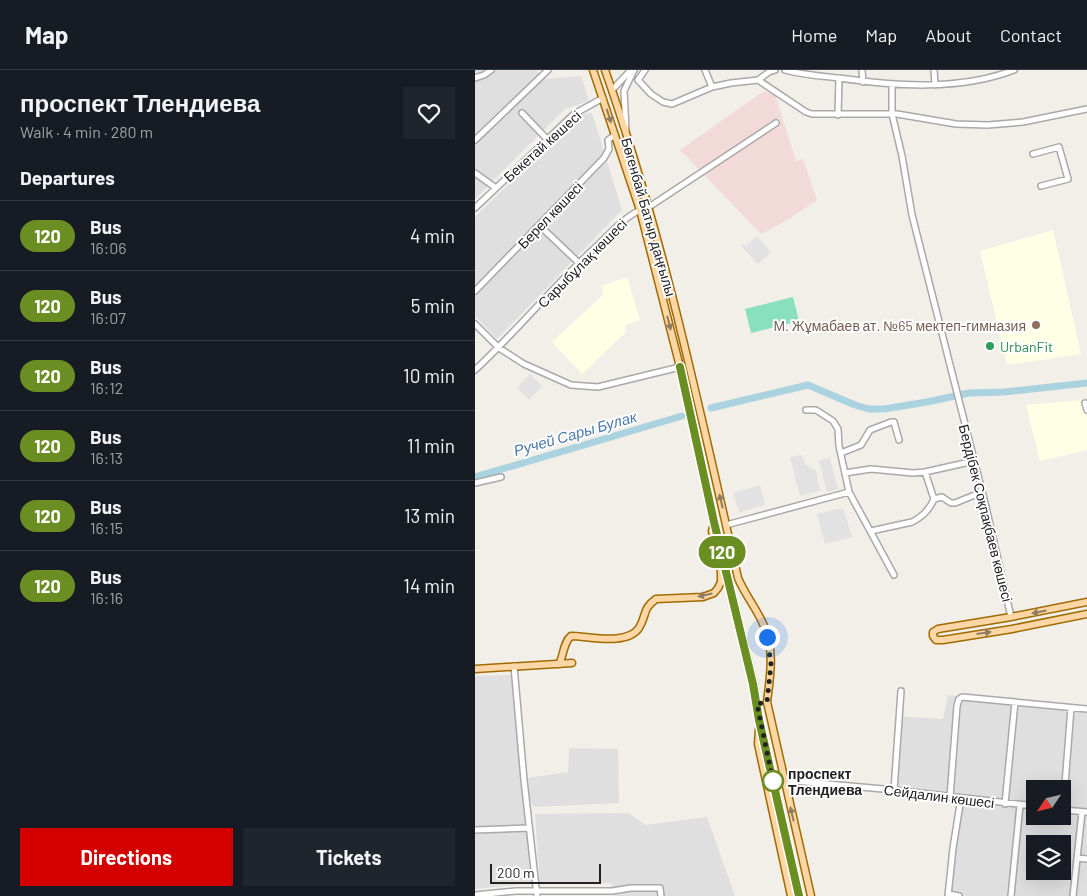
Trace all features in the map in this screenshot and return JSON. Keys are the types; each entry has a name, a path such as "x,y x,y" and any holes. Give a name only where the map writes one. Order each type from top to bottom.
{"main road":[{"name":"Бөгенбай Батыр даңғылы","path":"593,70 639,210 680,367 714,522"},
{"name":"Бөгенбай Батыр даңғылы","path":"605,70 649,207 690,364 708,450 743,591 765,627 771,664 767,702 811,896"},
{"name":"Бекетай көшесі","path":"603,98 612,90"},
{"name":"Сарыбұлақ көшесі","path":"639,210 649,207"},
{"path":"680,367 690,364"},
{"path":"699,452 708,450"},
{"path":"559,664 563,656 565,644 571,636 624,638 635,632 643,619 645,609 656,598 703,596 714,593 721,582 721,572 712,531 714,522"},
{"path":"714,522 747,653 759,720 799,896"},
{"path":"1087,602 939,629 933,634 936,640 1012,629 1087,614"},
{"path":"475,669 571,663"},
{"path":"757,704 767,702"},
{"path":"759,720 758,744 791,896"},
{"path":"786,836 791,838 797,836"}],"street":[{"path":"475,78 491,70"},
{"path":"475,140 548,70"},
{"path":"612,90 632,70"},
{"path":"626,133 627,118 624,92 632,70"},
{"path":"645,70 638,80 651,94 668,104 712,87 758,80 775,70"},
{"path":"705,70 712,87"},
{"path":"785,70 863,82 892,84 935,84 968,81 1000,75 1014,70"},
{"path":"862,70 863,82"},
{"path":"934,70 935,84"},
{"path":"838,115 839,78"},
{"path":"758,80 806,112 838,115 892,114 956,124 988,125 1023,122 1087,109"},
{"path":"892,84 892,114"},
{"name":"Бекетай көшесі","path":"475,208 575,114 603,98"},
{"path":"522,113 547,139"},
{"name":"Бердібек Соқпақбаев көшесі","path":"892,114 910,206 982,492 1011,617"},
{"name":"Сарыбұлақ көшесі","path":"649,207 776,124"},
{"name":"Берел көшесі","path":"475,291 604,158 609,149 608,140 615,135"},
{"path":"1033,154 1059,147 1067,179 1041,186"},
{"path":"475,173 496,188"},
{"name":"Сарыбұлақ көшесі","path":"475,370 499,348 579,263 624,221 639,210"},
{"path":"540,226 579,263"},
{"path":"475,324 499,348 524,364 571,385 590,387 680,367"},
{"path":"1085,403 1087,410"},
{"path":"806,410 816,410 833,421 838,429 849,492 894,575"},
{"path":"841,453 861,446 870,430 891,422 894,422 896,426 899,440"},
{"path":"845,473 871,469 913,473 925,472 974,461"},
{"path":"925,472 935,499"},
{"path":"475,483 501,477"},
{"path":"726,525 849,492"},
{"path":"871,531 918,519 928,510 935,499 942,497 951,503 955,503 982,492"},
{"path":"514,666 523,780 537,893"},
{"path":"894,790 901,691"},
{"path":"950,797 957,706 958,701 962,697 1087,709"},
{"path":"1005,804 1015,702"},
{"path":"1065,780 1071,708"},
{"name":"Сейдалин көшесі","path":"784,780 894,790 1026,805"},
{"path":"959,896 948,895 961,798"},
{"path":"1011,896 1020,805"},
{"path":"1071,811 1084,812 1073,896"},
{"path":"475,830 529,828"},
{"path":"1077,858 1087,859"},
{"path":"475,895 660,888 661,896"}],"shaded area":[{"path":"475,70 535,70 546,79 581,76 589,101 565,109 475,199"},
{"path":"764,91 775,95 796,161 803,159 817,200 789,219 761,234 680,150"},
{"path":"592,113 622,210 497,339 475,316 475,217 581,114"},
{"name":"М. Жұмабаев ат. №65 мектеп-гимназия","path":"1053,230 1081,354 1007,365 980,251"},
{"path":"757,236 771,252 758,264 741,246 743,244 746,246"},
{"path":"627,277 640,320 625,325 626,332 582,374 552,342 603,295 602,286"},
{"path":"530,374 542,386 529,400 517,388"},
{"path":"1083,400 1087,418 1087,450 1040,461 1026,405"},
{"path":"802,455 805,464 816,471 820,491 800,496 790,457"},
{"path":"830,458 838,489 827,492 819,461"},
{"path":"760,485 765,505 739,512 733,493"},
{"path":"843,508 852,537 825,544 817,514"},
{"path":"511,675 533,883 475,889 475,676"},
{"path":"948,695 1087,712 1087,896 947,896 957,795 894,788 895,716 943,719"},
{"path":"569,748 618,749 619,803 534,807 530,800 528,778 568,772"},
{"path":"628,813 646,825 707,817 735,896 614,896 611,883 540,884 535,814"}],"green space":[{"path":"793,297 799,321 751,333 745,309"}],"waterway":[{"path":"711,408 808,385 855,405 869,409 884,409 969,393 1004,392 1087,383"},
{"name":"Ручей Сары Булак","path":"475,477 682,416"}],"bus line":[{"name":"120","path":"680,367 714,522 741,627 759,720 799,896"}],"place":[{"name":"М. Жұмабаев ат. №65 мектеп-гимназия","path":"1036,325"},
{"name":"UrbanFit","path":"990,346"},
{"name":"проспект Тлендиева","path":"773,781"}],"route":[{"path":"767,637 771,658 767,702 757,704 773,781"}]}
